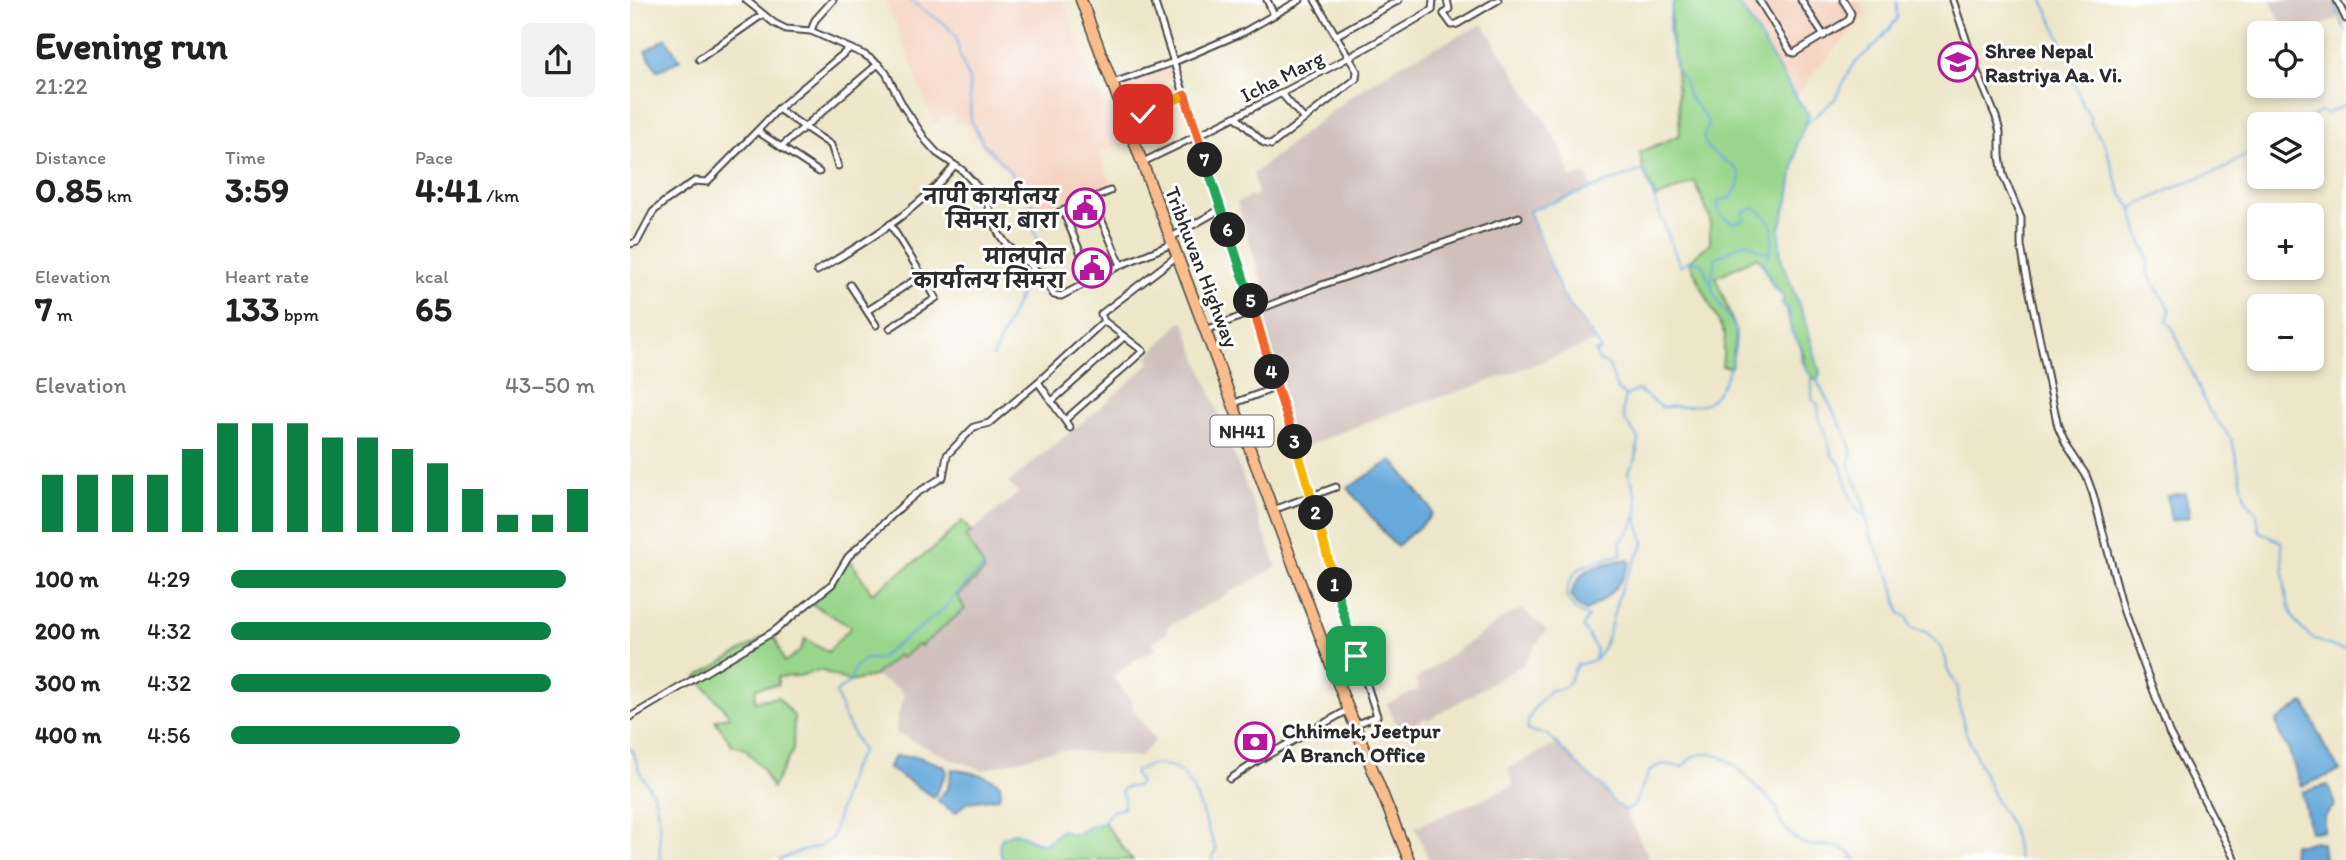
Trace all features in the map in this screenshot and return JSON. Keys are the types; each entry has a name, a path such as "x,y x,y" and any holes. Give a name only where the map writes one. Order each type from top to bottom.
{"highway":[{"name":"Tribhuvan Highway","path":"1081,0 1348,710 1409,860"}],"street":[{"path":"746,0 762,15 786,29 811,31 865,55 877,64 886,73 903,106 928,142 937,153 962,170 983,193 999,234 1007,245 1036,271 1054,295 1061,296 1171,241 1221,209"},
{"path":"811,31 815,20 833,0"},
{"path":"1154,0 1312,495 1343,612 1377,716 1354,725"},
{"path":"1267,0 1274,15"},
{"path":"1113,83 1174,62 1300,0"},
{"path":"1236,117 1267,145 1274,143 1356,79 1357,71 1315,0"},
{"path":"1335,36 1399,0"},
{"path":"1433,0 1432,10 1437,14 1449,9 1449,1"},
{"path":"1444,13 1449,22 1455,25 1497,0"},
{"path":"1759,0 1791,52 1798,52 1851,17 1843,0"},
{"path":"1801,0 1824,36"},
{"path":"1953,0 1976,69 1997,117 2001,166 2021,218 2021,245 2025,269 2058,427 2093,494 2124,612 2169,732 2235,860"},
{"path":"2337,0 2346,19"},
{"name":"Icha Marg","path":"1143,163 1349,59 1432,10"},
{"path":"699,59 762,15"},
{"path":"630,244 637,242 653,212 664,201 695,181 707,183 778,109 849,49"},
{"path":"781,147 877,64"},
{"path":"1282,94 1304,119"},
{"path":"1127,121 1185,95"},
{"path":"778,109 831,145 838,166"},
{"path":"757,131 818,172"},
{"path":"817,271 890,224 932,192 954,166"},
{"path":"1036,222 1110,191"},
{"path":"1092,198 1121,265"},
{"path":"1063,211 1092,280"},
{"path":"1206,330 1254,310 1519,217"},
{"path":"890,224 936,298 890,328"},
{"path":"1065,420 1143,351 1104,321 1101,314 1177,256"},
{"path":"867,311 922,275"},
{"path":"850,285 876,325"},
{"path":"630,717 773,632 832,584 848,557 916,493 943,477 947,455 974,427 989,423 1104,321"},
{"path":"1052,401 1124,337"},
{"path":"1038,382 1070,428"},
{"path":"1233,404 1278,387"},
{"path":"1273,510 1336,487"},
{"path":"1230,779 1348,710"}],"shaded area":[{"path":"886,0 1063,0 1118,145 1099,153 1113,188 1035,221 1026,198 1007,171 980,146 969,127 957,121 950,113 934,124"},
{"path":"1736,0 1859,0 1867,14 1796,97"},
{"path":"2270,0 2337,0 2344,13 2324,24 2324,21 2281,21"},
{"path":"1483,24 1560,145 1572,178 1586,174 1592,187 1529,211 1562,294 1596,341 1476,386 1390,413 1297,450 1254,311 1269,304 1237,202 1258,194 1253,174 1351,96 1401,64"},
{"path":"1174,62 1177,71 1140,108 1128,78"},
{"path":"1183,320 1277,567 1167,627 1168,632 1153,643 1157,649 1134,660 1113,677 1132,702 1133,708 1155,741 1139,757 1066,750 1046,752 984,770 954,760 896,733 897,718 904,695 898,688 874,676 898,655 918,644 921,646 965,610 958,596 977,579 965,536 1019,493 1008,483 1150,363 1147,357"},
{"path":"1522,609 1547,630 1522,665 1428,720 1426,718 1400,731 1387,704 1419,689 1415,680 1506,616"},
{"path":"1557,744 1600,784 1613,802 1625,810 1650,860 1429,860 1415,827 1513,786 1508,768"}],"green space":[{"path":"1674,0 1736,0 1809,115 1798,141 1790,193 1780,228 1780,249 1807,326 1820,373 1817,381 1807,368 1800,345 1792,332 1788,312 1782,303 1784,298 1772,284 1757,257 1716,277 1736,331 1731,367 1722,366 1725,335 1689,261 1710,243 1710,218 1695,182 1656,198 1643,170 1640,152 1680,135 1671,28"},
{"path":"962,521 971,532 965,536 984,571 958,596 965,609 921,646 918,644 902,658 898,655 874,676 850,682 820,670 799,676 778,677 778,685 756,688 755,701 778,697 794,716 793,750 772,788 761,767 745,749 732,745 715,720 730,716 697,677 773,632 784,662 800,651 805,639 828,652 851,627 810,603 832,584 848,557 872,593 935,547"},
{"path":"1104,822 1134,860 1002,860 999,846 1002,838 1016,832 1045,844 1062,830 1077,834 1090,825"}],"water":[{"path":"666,38 680,60 657,71 645,51"},
{"path":"1392,460 1432,513 1397,546 1348,488"},
{"path":"2185,493 2190,517 2171,521 2167,496"},
{"path":"1628,559 1630,562 1622,578 1607,596 1586,611 1577,606 1571,595 1580,577 1600,565"},
{"path":"2303,703 2340,771 2302,786 2276,721"},
{"path":"895,756 916,756 944,766 947,772 934,797 888,768"},
{"path":"952,769 989,778 1000,784 1001,793 998,798 968,802 955,813 938,799 948,788"},
{"path":"2328,785 2335,805 2324,817 2324,831 2310,832 2302,792"},
{"path":"2315,841 2322,843 2324,860 2292,860 2293,844"}],"waterway":[{"path":"909,0 946,25 956,36 960,57 969,79 971,121 984,144 1009,170 1034,208 1029,213 1043,262 1038,268"},
{"path":"1674,0 1669,32 1676,70 1684,80 1688,95 1707,120 1708,127 1703,136 1707,146 1739,174 1737,188 1731,198 1718,201 1719,212 1733,223 1744,220 1743,212 1755,208 1766,217 1772,227 1772,244 1770,251 1763,252 1746,242 1715,258 1713,291 1733,323 1736,337 1729,369 1713,398 1702,405 1663,408 1638,390 1625,396 1623,415 1639,439 1635,461 1628,472 1637,501 1636,517 1620,542 1622,554 1579,569 1573,575 1566,596 1575,610 1588,617 1583,627 1596,649 1595,660 1577,665 1565,686 1550,690 1531,714 1528,731 1547,734 1600,784 1613,802 1625,810 1633,807 1650,770 1662,764 1682,767 1692,757 1704,754 1722,758 1746,775 1773,803 1780,822 1797,840 1804,844 1841,848 1856,860"},
{"path":"1736,0 1809,115 1798,141 1790,193 1780,228 1780,249 1807,326 1820,373 1817,381 1845,433 1852,452 1849,464 1863,500 1870,535 1891,579 1900,613 1907,617 1911,628 1926,632 1939,644 1947,669 1958,688 1959,706 1966,733 1997,803 2011,825 2019,860"},
{"path":"1806,124 1835,99 1852,66 1878,42 1897,19 1897,0"},
{"path":"2043,0 2066,56 2073,64 2074,82 2091,124 2105,145 2120,191 2132,209 2149,260 2147,272 2170,310 2167,321 2208,409 2232,440 2245,498 2257,514 2259,531 2281,542 2284,580 2291,611 2308,635 2324,644 2346,650"},
{"path":"2334,4 2346,32"},
{"path":"2324,113 2346,105"},
{"path":"2132,208 2180,185 2228,167 2247,155"},
{"path":"1624,395 1617,389 1609,365 1599,361 1595,351 1601,351 1598,344 1562,294 1529,211 1643,170 1680,266 1689,261 1701,262 1712,287"},
{"path":"1770,252 1764,263 1774,288 1781,292 1784,298 1782,303 1789,311 1791,330 1800,345 1802,361 1812,377 1812,400 1818,404 1819,421 1824,428 1832,456 1840,464 1851,498 1860,513 1867,517"},
{"path":"993,357 1020,295 1034,272"},
{"path":"1596,659 1607,637 1623,585 1644,543 1636,516"},
{"path":"780,860 819,847 832,838 850,771 862,751 843,714 836,692 850,682 855,667 865,659 879,659 926,623 984,567"},
{"path":"630,748 639,771 654,795 659,817 660,860"},
{"path":"1002,860 999,846 1002,838 1016,832 1045,844 1062,830 1077,834 1090,825 1105,820 1112,811 1124,808 1121,792 1123,788 1138,786 1140,782 1135,771 1154,765 1170,766 1181,773 1190,785 1216,849 1212,860"}],"place":[{"name":"Shree Nepal Rastriya Aa. Vi.","path":"1958,62"},
{"name":"नापी कार्यालय सिमरा, बारा","path":"1085,208"},
{"name":"मालपोत कार्यालय सिमरा","path":"1092,268"},
{"name":"Chhimek, Jeetpur A Branch Office","path":"1255,742"}],"route":[{"path":"1143,114 1185,95 1311,493 1356,656"}]}
